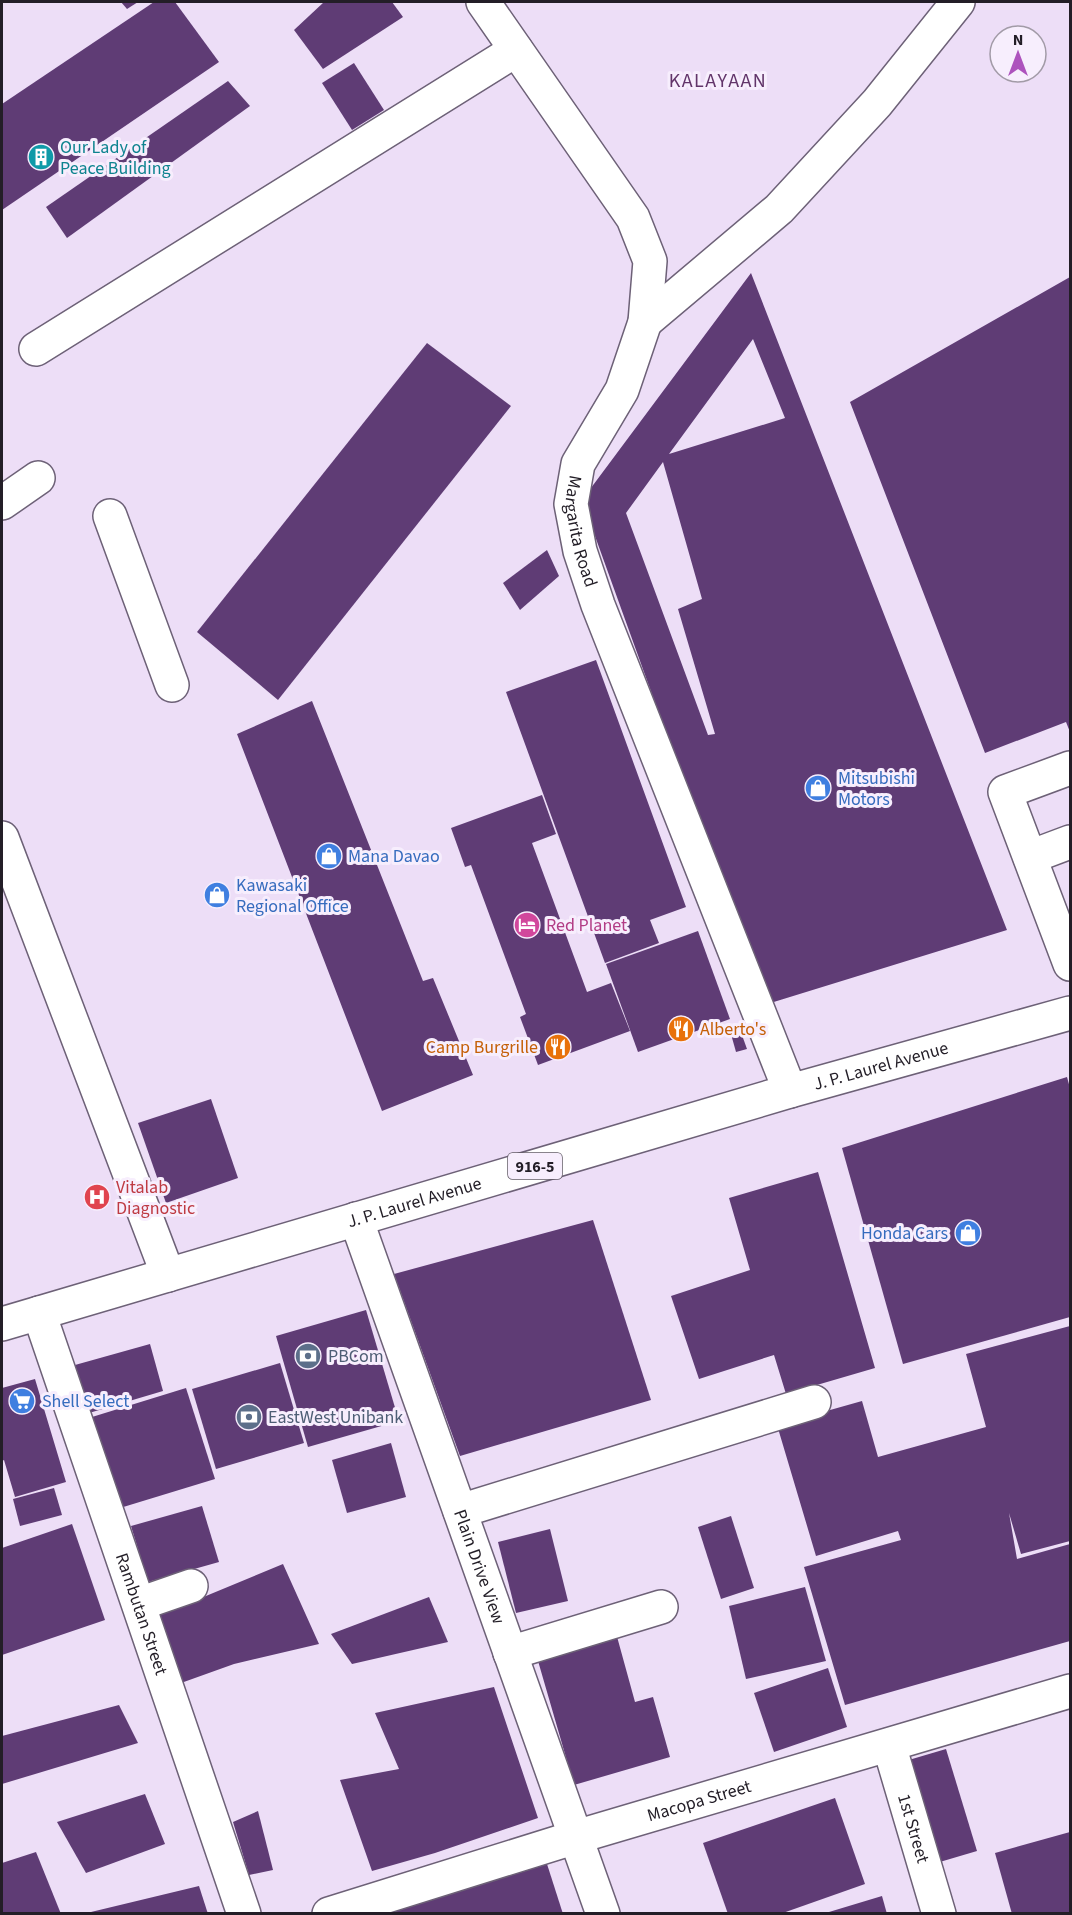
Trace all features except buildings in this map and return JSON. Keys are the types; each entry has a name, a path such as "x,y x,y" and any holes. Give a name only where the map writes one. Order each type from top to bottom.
{"street":[{"name":"Margarita Road","path":"483,2 633,218 651,261 645,322 622,390 578,464 571,504 580,551 598,605 790,1091"},
{"path":"645,322 779,209 877,104 958,2"},
{"path":"36,349 516,50"},
{"path":"2,503 38,478"},
{"path":"110,516 172,685"},
{"path":"1071,768 1005,792 1030,857 1065,931 1071,964"},
{"path":"2,838 168,1275"},
{"path":"1030,857 1071,842"},
{"name":"J. P. Laurel Avenue","path":"2,1324 790,1091 1071,1013"},
{"name":"Plain Drive View","path":"356,1219 603,1914"},
{"name":"Rambutan Street","path":"39,1313 244,1914"},
{"path":"460,1511 814,1402"},
{"path":"139,1604 191,1586"},
{"path":"510,1653 662,1607"},
{"name":"Macopa Street","path":"329,1914 576,1837 1071,1691"},
{"name":"1st Street","path":"889,1745 939,1914"}],"place":[{"name":"Our Lady of Peace Building","path":"41,157"},
{"name":"Mitsubishi Motors","path":"818,788"},
{"name":"Mana Davao","path":"329,856"},
{"name":"Kawasaki Regional Office","path":"217,895"},
{"name":"Red Planet","path":"527,925"},
{"name":"Alberto's","path":"681,1029"},
{"name":"Camp Burgrille","path":"558,1047"},
{"name":"Vitalab Diagnostic","path":"97,1197"},
{"name":"Honda Cars","path":"968,1233"},
{"name":"PBCom","path":"308,1356"},
{"name":"Shell Select","path":"22,1401"},
{"name":"EastWest Unibank","path":"249,1417"}],"district":[{"name":"KALAYAAN","path":"718,80"}]}
